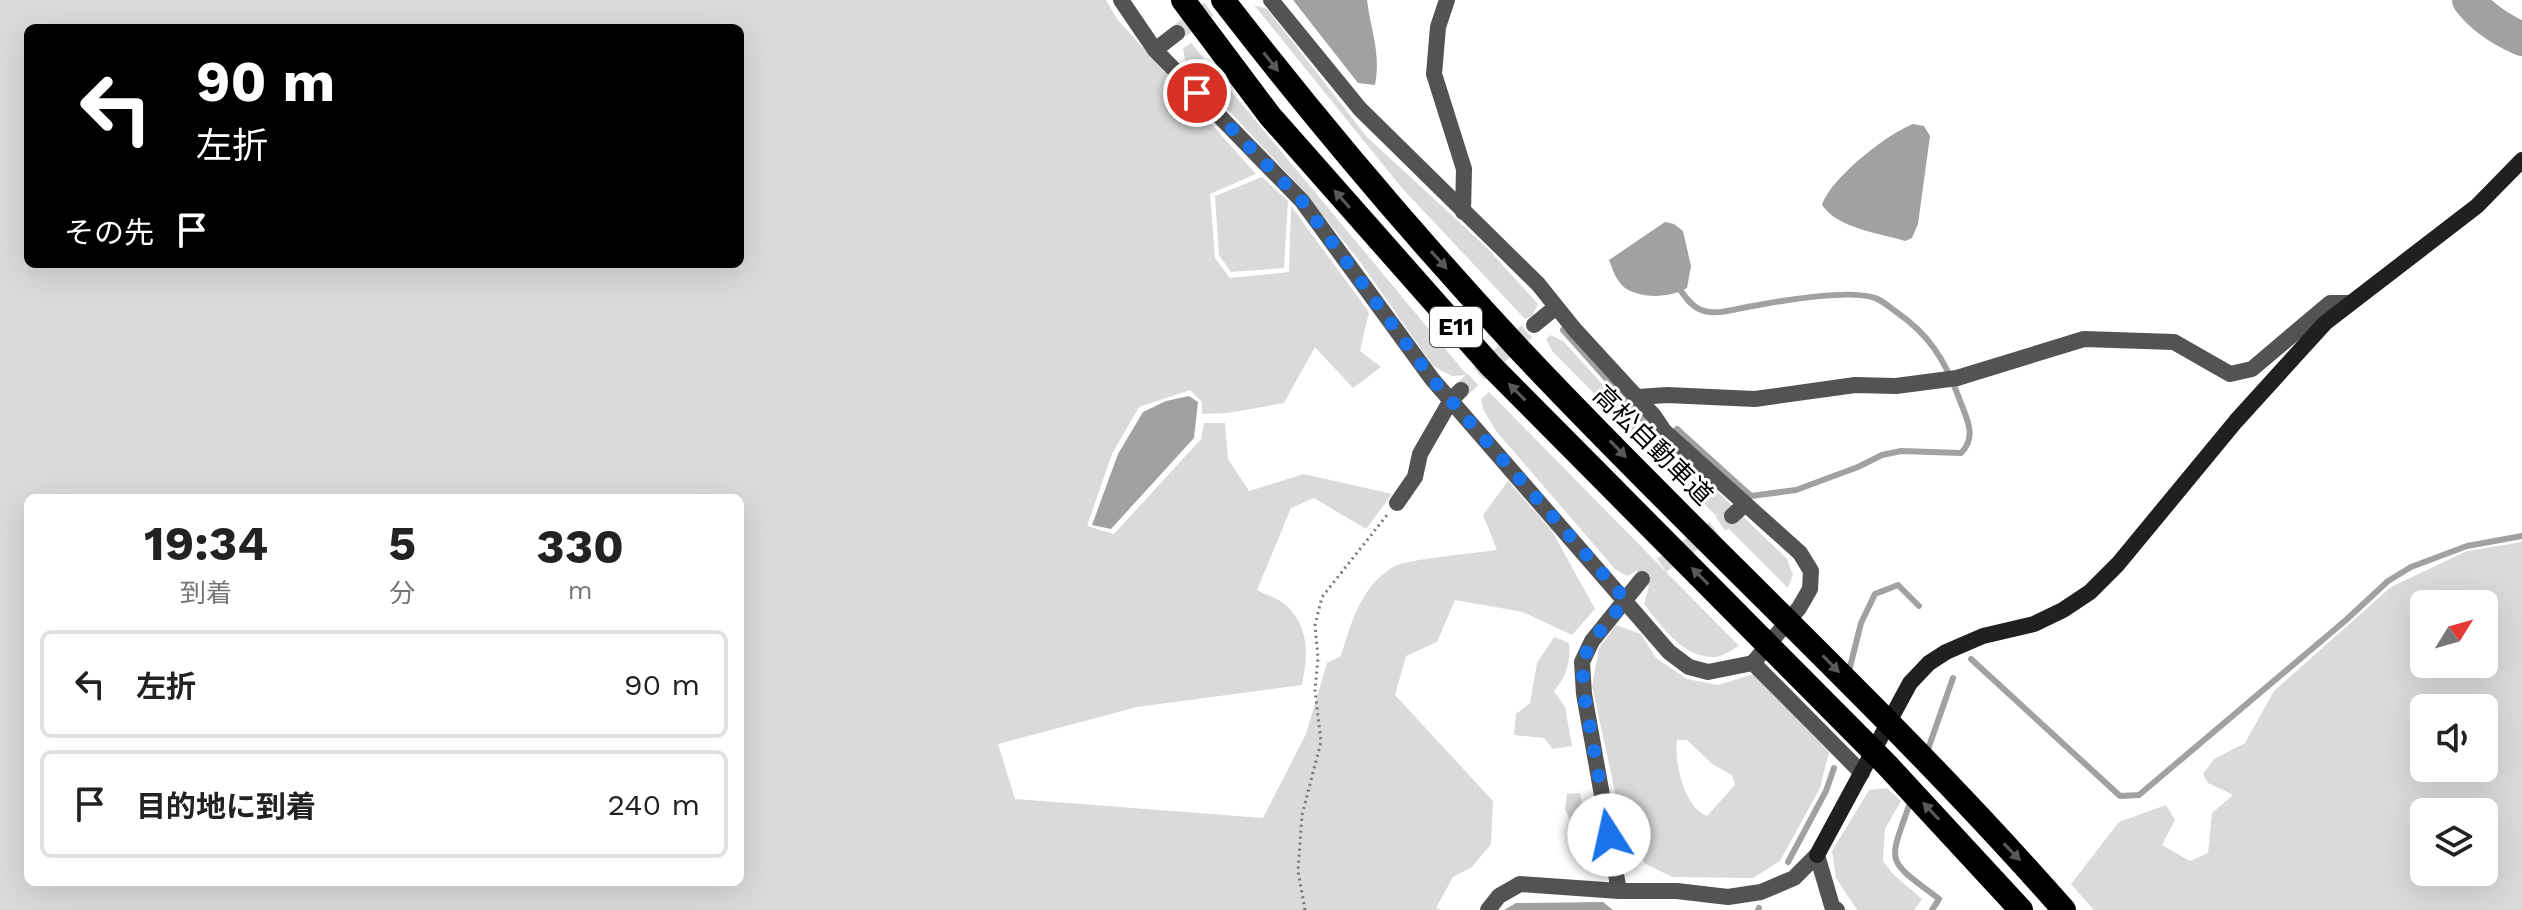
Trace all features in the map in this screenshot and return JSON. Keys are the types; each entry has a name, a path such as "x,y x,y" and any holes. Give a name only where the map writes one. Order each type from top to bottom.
{"highway":[{"name":"E11","path":"1183,0 1270,116 1480,354 1887,765 2021,910"},
{"name":"高松自動車道","path":"1223,0 1299,97 1425,246 1519,348 1777,608 2064,910"}],"street":[{"path":"1121,0 1155,50 1302,201 1432,379 1456,395 1669,652 1689,667 1708,672 1753,663 1799,608 1810,589 1811,571 1800,553 1664,431 1538,284 1360,109 1271,0"},
{"path":"1447,0 1438,27 1434,74 1464,169 1463,212"},
{"path":"1155,50 1177,33"},
{"path":"1488,910 1499,896 1520,884 1619,891 1677,891 1728,897 1761,892 1794,878 1817,855 1910,683 1929,663 1983,636 2034,624 2090,592 2118,564 2236,421 2325,323 2477,206 2522,160"},
{"path":"1638,397 1667,395 1755,399 1855,385 1896,386 1953,378 2084,339 2174,342 2230,374 2252,369 2330,303 2349,303"},
{"path":"1534,325 1556,307"},
{"path":"1397,503 1415,477 1420,454 1456,395"},
{"path":"1732,516 1745,504"},
{"path":"1619,891 1584,694 1582,662 1592,641 1642,579"},
{"path":"1753,663 1862,773"},
{"path":"1817,855 1832,906 1837,910"}],"path":[{"path":"1305,910 1298,871 1302,815 1321,742 1315,690 1318,658 1315,625 1322,597 1397,503"}],"shaded area":[{"path":"0,0 1106,0 1117,19 1256,174 1210,194 1215,258 1230,278 1289,272 1291,206 1369,312 1360,351 1381,367 1353,388 1315,347 1284,403 1228,413 1202,414 1202,402 1190,390 1139,407 1112,454 1087,526 1114,534 1201,439 1204,423 1225,423 1228,459 1249,491 1304,474 1392,494 1366,529 1314,498 1291,508 1257,590 1286,605 1299,623 1306,653 1302,685 1137,707 998,744 1015,799 1263,818 1306,734 1327,663 1341,656 1353,618 1365,595 1382,575 1401,564 1497,550 1483,515 1508,481 1552,531 1595,609 1572,635 1523,612 1455,600 1437,642 1406,656 1395,695 1493,801 1491,844 1472,867 1453,877 1436,908 1441,910 0,910"},
{"path":"1293,0 1367,0 1376,52 1375,85 1358,83"},
{"path":"1254,5 1267,9 1367,137 1485,246 1538,304 1532,316 1525,319 1401,187"},
{"path":"1191,43 1467,375 1452,376 1433,366 1358,259 1300,187 1186,65 1183,48"},
{"path":"1913,124 1924,126 1930,136 1918,224 1912,238 1905,241 1859,229 1829,213 1822,205 1836,182 1875,147"},
{"path":"1262,177 1288,201 1284,268 1231,272 1219,255 1215,196"},
{"path":"1665,222 1683,231 1691,266 1687,288 1656,296 1632,292 1617,279 1609,260"},
{"path":"1551,335 1564,342 1640,426 1653,429 1787,559 1793,575 1788,588 1552,351 1546,339"},
{"path":"1489,392 1739,646 1715,657 1704,656 1674,640 1644,604 1649,586 1637,571 1627,576 1615,569 1496,431 1483,409 1481,399"},
{"path":"1189,396 1198,402 1194,438 1111,529 1092,525 1118,454 1143,412 1166,401"},
{"path":"2522,542 2522,910 2094,910 2071,884 2119,822 2166,805 2175,820 2162,845 2190,861 2208,853 2212,813 2233,795 2208,783 2203,774 2214,759 2245,743 2274,691 2391,587 2467,551"},
{"path":"1616,625 1641,634 1656,658 1687,679 1718,685 1754,674 1829,752 1820,788 1780,861 1753,878 1672,877 1644,863 1617,801 1592,686 1599,648","holes":["1677,740 1687,740 1712,764 1732,775 1735,785 1707,816 1692,803 1682,783"]},
{"path":"1554,637 1569,643 1567,669 1554,691 1565,707 1572,746 1553,749 1544,738 1514,735 1516,714 1530,703 1537,663"},
{"path":"1887,788 1901,801 1885,829 1883,861 1922,899 1914,910 1857,910 1836,878 1832,851 1869,790"},
{"path":"1580,793 1589,835 1585,854 1574,858 1574,830 1565,809 1567,794"},
{"path":"1603,902 1613,910 1504,910 1516,903"}],"waterway":[{"path":"2469,0 2493,23 2522,39"},
{"path":"1677,429 1751,496 1796,490 1882,455 1901,451 1961,453 1970,433 1954,384 1942,360 1917,329 1878,299 1833,295 1712,312 1696,307 1678,287"},
{"path":"1563,330 1644,421"},
{"path":"1971,659 2120,796 2139,795 2388,581 2411,567 2467,546 2522,536"},
{"path":"1848,675 1861,623 1875,594 1898,585 1919,606"},
{"path":"1927,752 1953,678"},
{"path":"1788,862 1826,791 1834,768"},
{"path":"1911,800 1898,837 1896,858 1908,875 1939,899 1932,910"}],"tunnel":[{"path":"1177,33 1220,0"},
{"path":"1461,390 1534,325"},
{"path":"1642,579 1732,516"}],"route":[{"path":"1197,93 1302,201 1432,379 1626,600 1592,641 1582,662 1584,694 1609,835"}]}
